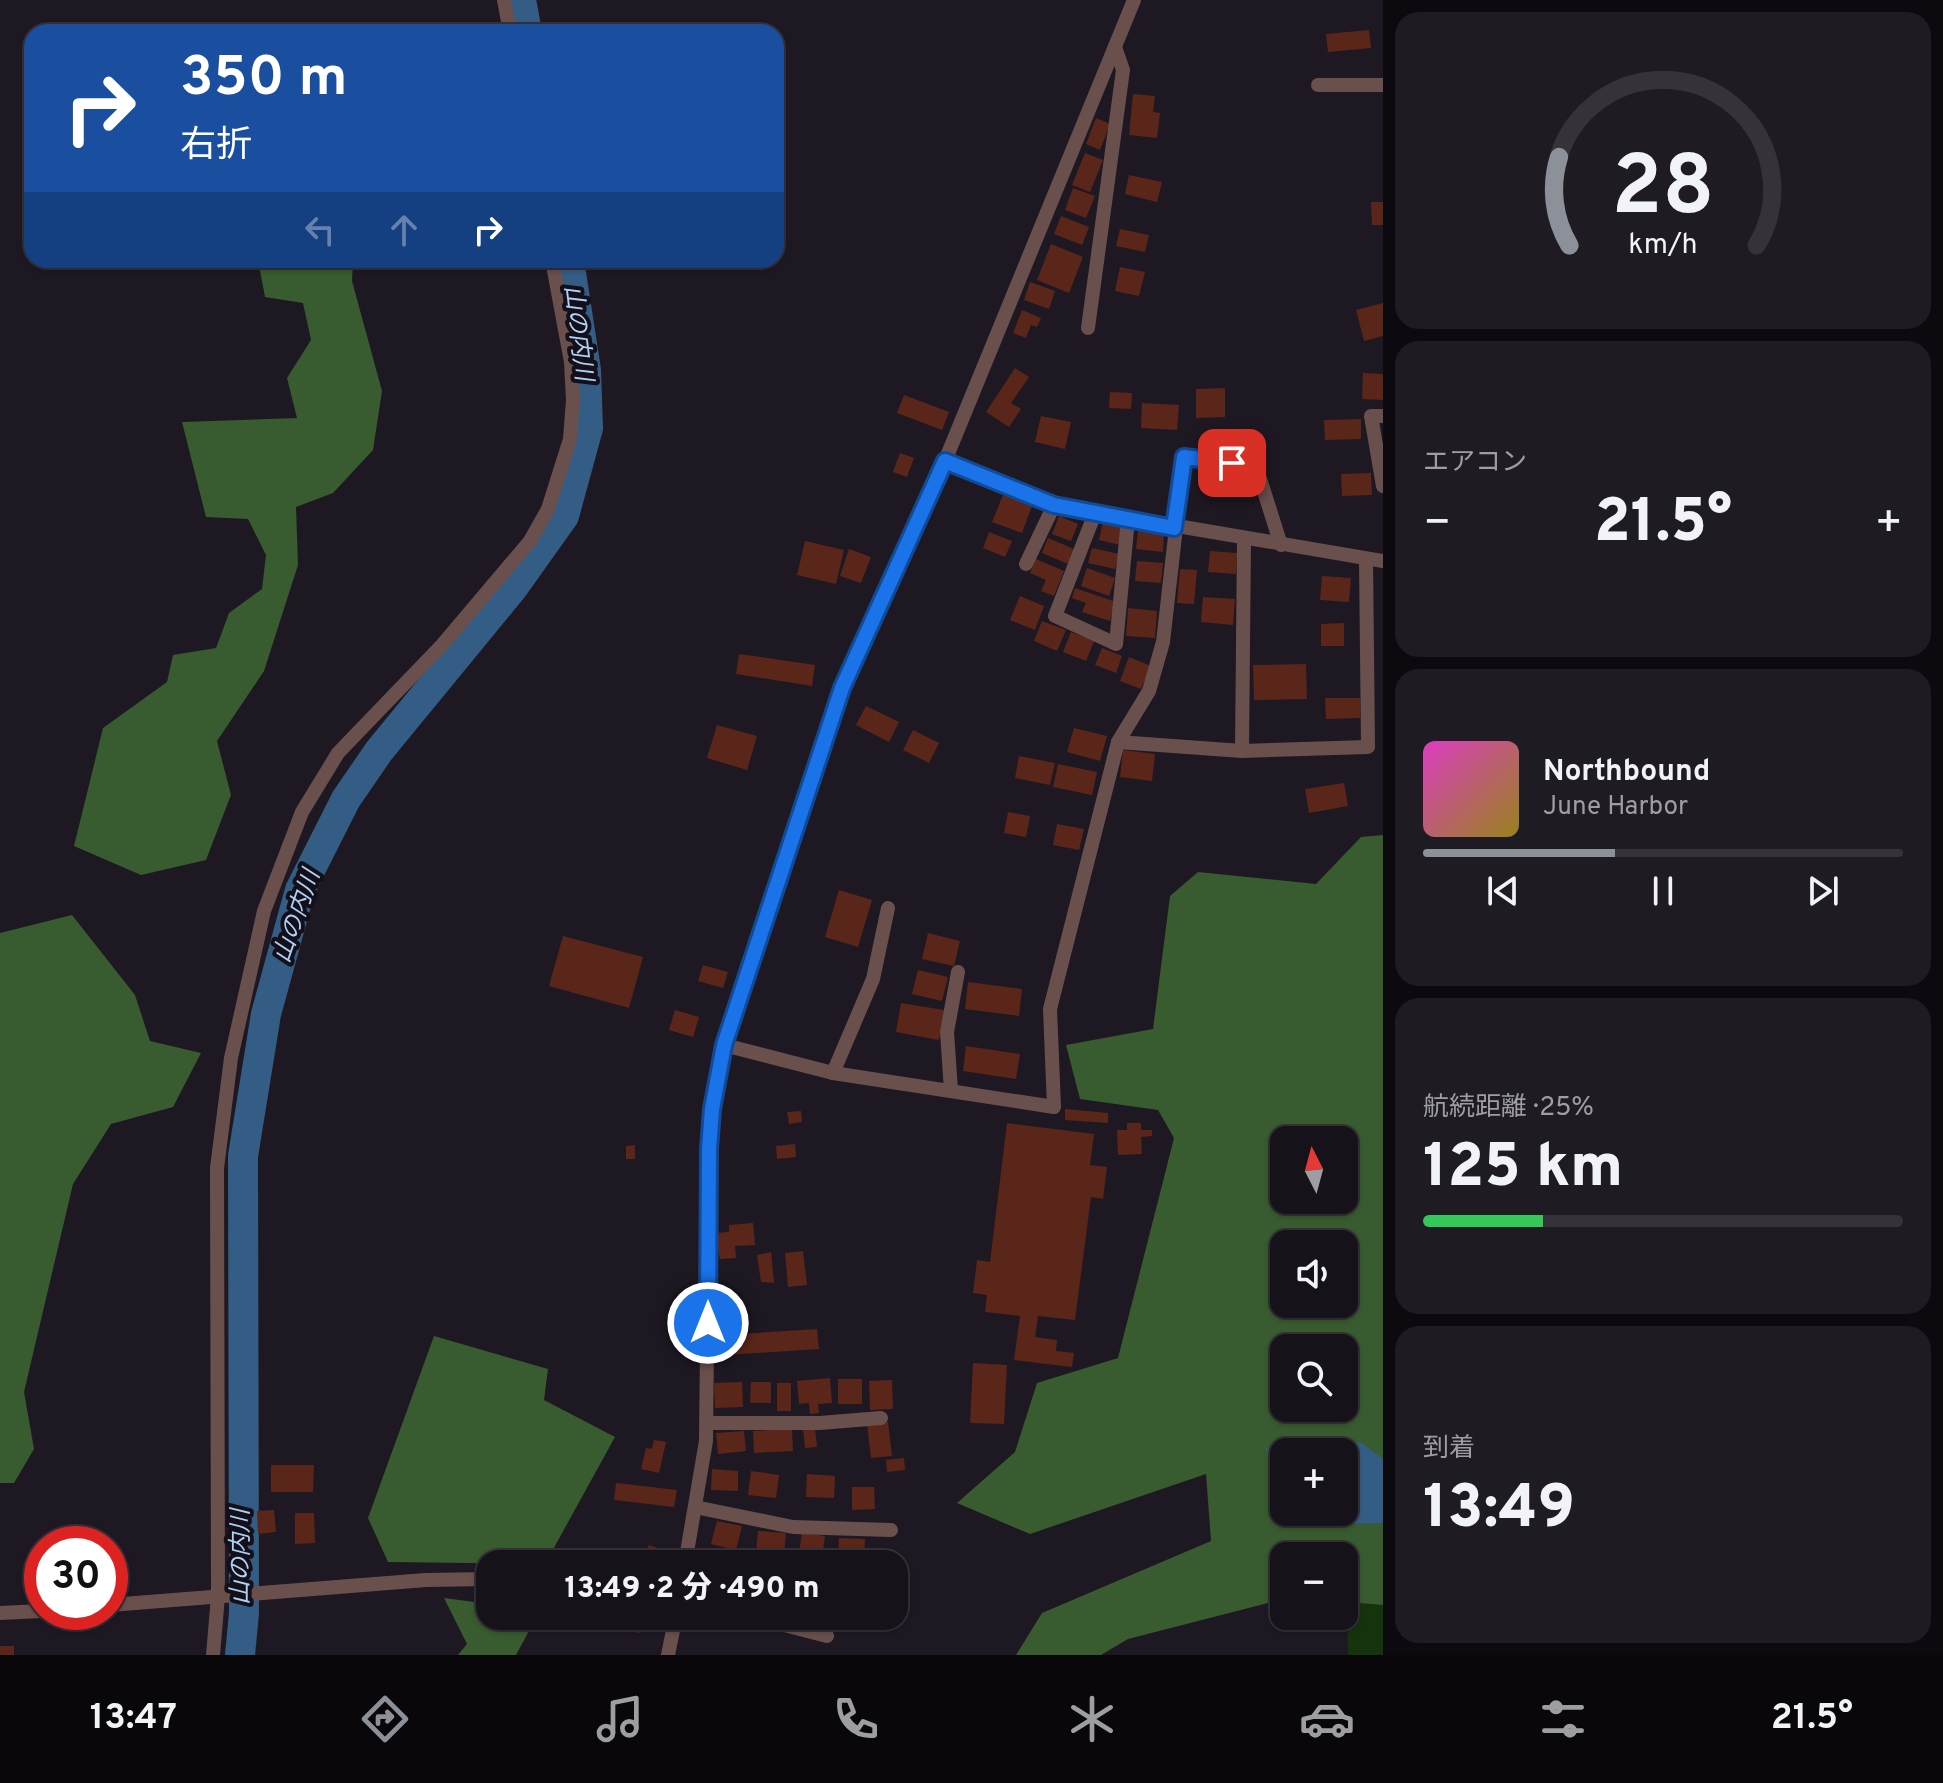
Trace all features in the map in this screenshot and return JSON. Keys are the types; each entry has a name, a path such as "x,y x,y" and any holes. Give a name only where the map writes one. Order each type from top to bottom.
{"street":[{"path":"504,0 508,24"},
{"path":"687,1550 707,1423 709,1149 712,1109 724,1045 842,688 945,461 1134,0"},
{"path":"1088,328 1123,70 1115,47"},
{"path":"1318,85 1383,85"},
{"path":"213,1655 218,1596 218,1156 231,1058 264,911 274,877 302,812 338,753 442,645 530,541 548,509 570,439 573,400 571,362 553,268"},
{"path":"1383,416 1371,416 1383,486"},
{"path":"724,1045 833,1073 1054,1107 1050,1009 1118,742 1149,691 1163,642 1184,457 1256,466 1281,545"},
{"path":"945,461 1054,505 1174,528 1383,561"},
{"path":"1026,564 1054,505"},
{"path":"1095,513 1055,616 1116,644 1128,519"},
{"path":"1242,751 1244,539"},
{"path":"1118,742 1242,751 1368,747 1366,559"},
{"path":"833,1073 873,979 888,908"},
{"path":"951,1091 947,1032 958,972"},
{"path":"707,1423 820,1423 881,1418"},
{"path":"695,1507 793,1527 891,1530"},
{"path":"128,1604 476,1580"},
{"path":"0,1613 24,1612"},
{"path":"668,1655 673,1630"},
{"path":"804,1630 827,1636"}],"green space":[{"path":"260,268 353,268 352,281 382,391 373,450 333,493 296,507 298,565 264,671 217,741 231,795 206,860 141,875 74,846 103,728 167,682 173,655 216,648 229,613 262,589 266,555 248,519 206,517 182,422 297,418 287,378 311,340 303,303 265,297"},
{"path":"1383,835 1383,1605 1358,1603 1358,1542 1270,1542 1270,1603 1128,1639 1101,1655 1016,1655 1042,1613 1211,1541 1206,1474 1030,1534 957,1503 1015,1452 1037,1383 1118,1358 1174,1138 1158,1110 1080,1099 1066,1045 1153,1029 1170,896 1198,872 1316,884 1361,837"},
{"path":"72,915 135,995 150,1041 201,1053 173,1107 111,1124 73,1184 24,1392 34,1449 14,1483 0,1483 0,933"},
{"path":"434,1336 548,1369 544,1400 615,1437 553,1550 476,1550 476,1563 388,1562 368,1518"},
{"path":"444,1598 476,1602 476,1630 529,1630 516,1655 458,1655 467,1644"},
{"path":"1358,1604 1383,1605 1383,1655 1348,1655 1348,1630 1358,1630"}],"water":[{"path":"1310,1435 1330,1438 1300,1438"},
{"path":"1358,1442 1383,1459 1383,1523 1358,1524"}],"building":[{"path":"1369,30 1371,48 1328,52 1326,34"},
{"path":"1133,94 1155,96 1153,112 1160,113 1157,138 1129,135"},
{"path":"1096,118 1110,124 1100,150 1086,144"},
{"path":"1085,153 1103,160 1090,192 1072,185"},
{"path":"1129,175 1162,182 1157,202 1125,194"},
{"path":"1073,188 1095,196 1086,218 1065,210"},
{"path":"1371,202 1383,202 1383,225 1372,225"},
{"path":"1061,216 1089,227 1082,245 1054,234"},
{"path":"1120,229 1149,235 1145,252 1116,246"},
{"path":"1051,244 1083,257 1069,293 1037,280"},
{"path":"1120,267 1145,272 1139,296 1115,291"},
{"path":"1030,282 1055,291 1049,309 1024,300"},
{"path":"1383,303 1383,336 1364,341 1356,310"},
{"path":"1022,310 1041,318 1037,327 1031,325 1026,338 1013,333"},
{"path":"1015,368 1029,377 1011,403 1021,409 1009,427 986,412"},
{"path":"1363,373 1383,374 1383,400 1362,399"},
{"path":"1225,388 1225,417 1196,418 1196,389"},
{"path":"1110,392 1132,393 1131,409 1109,408"},
{"path":"904,395 949,412 942,430 897,413"},
{"path":"1142,403 1179,405 1177,430 1141,428"},
{"path":"1041,416 1071,422 1065,449 1035,442"},
{"path":"1361,419 1361,439 1325,440 1324,420"},
{"path":"900,453 914,458 907,477 893,472"},
{"path":"1371,473 1372,495 1342,496 1341,474"},
{"path":"1003,495 1032,506 1022,533 992,522"},
{"path":"1059,516 1078,524 1071,541 1052,534"},
{"path":"1103,522 1124,527 1120,545 1099,540"},
{"path":"1138,531 1164,534 1163,552 1136,549"},
{"path":"989,532 1012,541 1005,557 983,548"},
{"path":"1048,538 1074,549 1068,564 1042,553"},
{"path":"805,541 844,550 836,584 797,575"},
{"path":"1092,548 1119,554 1115,569 1088,563"},
{"path":"849,549 871,557 861,583 840,576"},
{"path":"1210,551 1237,553 1236,574 1208,572"},
{"path":"1036,559 1064,571 1054,596 1041,591 1046,580 1030,573"},
{"path":"1137,561 1163,563 1161,583 1135,581"},
{"path":"1087,568 1115,578 1109,596 1081,586"},
{"path":"1180,569 1197,570 1194,604 1177,603"},
{"path":"1322,576 1351,578 1349,602 1320,600"},
{"path":"1075,588 1116,602 1110,621 1082,612 1086,603 1072,598"},
{"path":"1020,596 1044,606 1035,630 1010,620"},
{"path":"1203,597 1235,599 1233,625 1201,622"},
{"path":"1128,608 1157,611 1155,638 1126,636"},
{"path":"1042,621 1066,630 1057,651 1034,641"},
{"path":"1344,623 1344,646 1321,646 1321,624"},
{"path":"1071,632 1094,641 1086,661 1063,652"},
{"path":"1102,648 1122,656 1116,673 1095,665"},
{"path":"739,654 815,665 812,686 736,674"},
{"path":"1129,657 1151,666 1141,689 1120,681"},
{"path":"1306,664 1307,699 1254,700 1253,665"},
{"path":"1325,698 1360,698 1360,718 1326,719"},
{"path":"866,706 899,722 889,742 856,725"},
{"path":"717,725 757,736 747,770 707,758"},
{"path":"1074,728 1107,736 1100,761 1067,752"},
{"path":"913,730 939,743 929,763 903,750"},
{"path":"1123,750 1155,754 1152,781 1120,777"},
{"path":"1019,756 1055,763 1050,785 1015,778"},
{"path":"1058,764 1097,772 1092,795 1053,787"},
{"path":"1344,783 1348,806 1309,813 1305,789"},
{"path":"1008,812 1030,816 1026,837 1004,833"},
{"path":"1057,824 1084,829 1079,850 1053,845"},
{"path":"839,890 872,900 858,947 825,937"},
{"path":"928,933 960,941 954,966 922,959"},
{"path":"563,936 643,957 629,1008 549,986"},
{"path":"703,965 728,972 723,988 698,981"},
{"path":"918,970 948,977 942,1001 912,994"},
{"path":"968,982 1022,989 1019,1016 965,1009"},
{"path":"901,1003 944,1010 939,1040 896,1032"},
{"path":"675,1010 699,1017 693,1037 669,1030"},
{"path":"966,1046 1020,1054 1016,1079 963,1071"},
{"path":"1065,1109 1108,1113 1108,1123 1065,1120"},
{"path":"801,1111 802,1122 789,1124 787,1112"},
{"path":"1007,1123 1094,1134 1090,1165 1107,1167 1103,1199 1091,1197 1075,1320 1038,1316 1035,1337 1057,1340 1056,1351 1074,1353 1072,1367 1014,1360 1020,1316 985,1312 987,1295 973,1293 977,1260 990,1262"},
{"path":"1127,1123 1141,1123 1141,1130 1152,1130 1152,1136 1141,1137 1142,1154 1118,1155 1117,1130 1127,1130"},
{"path":"795,1144 796,1157 777,1159 776,1146"},
{"path":"635,1145 635,1159 626,1159 626,1146"},
{"path":"753,1223 755,1245 735,1246 736,1258 720,1259 714,1233 729,1232 729,1225"},
{"path":"803,1251 807,1285 788,1287 785,1253"},
{"path":"771,1252 774,1283 761,1282 757,1255"},
{"path":"817,1329 819,1349 726,1355 725,1335"},
{"path":"973,1363 1007,1365 1004,1424 970,1423"},
{"path":"830,1378 832,1403 818,1404 819,1413 810,1414 809,1403 799,1404 797,1381"},
{"path":"838,1379 862,1379 862,1404 838,1404"},
{"path":"892,1380 893,1409 870,1410 869,1381"},
{"path":"742,1382 743,1407 715,1408 714,1383"},
{"path":"751,1382 771,1382 771,1403 750,1403"},
{"path":"777,1383 791,1383 791,1411 777,1411"},
{"path":"888,1422 892,1456 871,1458 867,1424"},
{"path":"815,1428 817,1447 805,1448 803,1429"},
{"path":"792,1429 793,1451 754,1453 753,1431"},
{"path":"744,1431 746,1451 718,1454 716,1433"},
{"path":"654,1440 666,1442 659,1473 641,1469 646,1448 652,1449"},
{"path":"904,1458 905,1470 887,1472 886,1460"},
{"path":"271,1465 314,1465 313,1492 271,1492"},
{"path":"712,1469 738,1471 738,1491 711,1490"},
{"path":"751,1471 779,1475 776,1498 748,1495"},
{"path":"807,1474 835,1476 834,1498 806,1497"},
{"path":"616,1483 677,1490 674,1507 614,1500"},
{"path":"852,1487 874,1487 875,1509 852,1510"},
{"path":"274,1510 276,1532 258,1534 257,1511"},
{"path":"295,1513 314,1513 315,1543 295,1544"},
{"path":"717,1521 742,1526 736,1550 711,1544"},
{"path":"758,1531 786,1533 784,1550 756,1550"},
{"path":"802,1533 825,1536 823,1550 799,1550"},
{"path":"839,1538 865,1539 865,1550 838,1550"},
{"path":"649,1545 663,1550 638,1550 638,1548 647,1549"},
{"path":"0,1646 14,1646 14,1655 0,1655"}],"waterway":[{"name":"山の内川","path":"521,0 526,24"},
{"name":"山の内川","path":"240,1655 244,1613 243,1156 266,1014 300,890 346,799 379,751 512,589 564,516 588,428 586,370 570,268"}],"route":[{"path":"708,1323 709,1149 712,1109 724,1045 842,688 945,461 1054,505 1174,528 1184,457 1232,463"}]}
